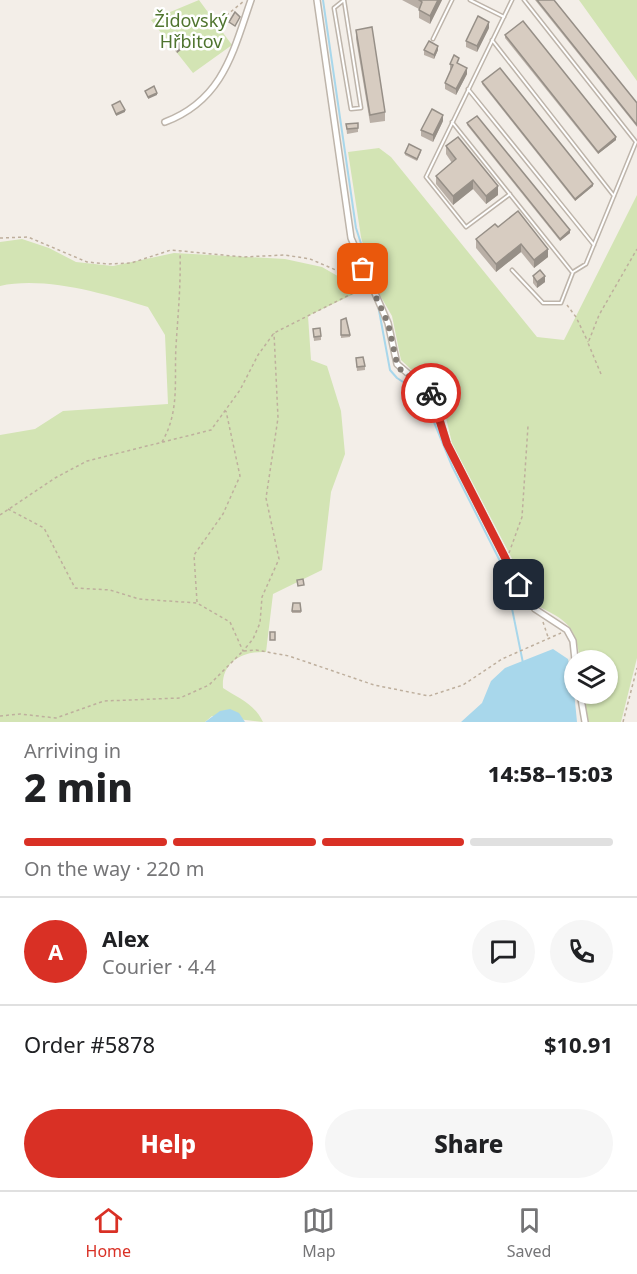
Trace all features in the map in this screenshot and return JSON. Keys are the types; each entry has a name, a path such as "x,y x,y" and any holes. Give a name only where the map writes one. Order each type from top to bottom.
{"street":[{"path":"165,123 188,111 227,69 252,0"},
{"path":"317,0 351,238 369,285 388,323 397,364 408,375 427,387 432,394 447,444 505,558 535,609 567,630 573,641 574,650"},
{"path":"582,704 585,722"}],"lane":[{"path":"344,0 361,108 351,110 334,8 344,0"},
{"path":"434,39 452,0"},
{"path":"470,0 504,16"},
{"path":"510,194 466,227 426,177 512,0"},
{"path":"512,270 543,303 561,303 573,272 586,264 636,142 524,0"},
{"path":"492,40 614,196"},
{"path":"468,89 594,245"},
{"path":"452,122 573,272"}],"path":[{"path":"217,24 245,0"},
{"path":"0,237 28,237 87,262 108,264 131,263 171,250 243,257 285,255 310,259 369,285"},
{"path":"588,343 599,315 637,249"},
{"path":"162,443 171,427 176,403 180,251"},
{"path":"0,515 55,478 87,461 211,430 274,333 369,285"},
{"path":"562,299 576,317 601,374"},
{"path":"0,716 20,714 56,718 104,701 180,698 209,685 243,651 256,631 262,597 279,559 266,498 278,417 274,333"},
{"path":"197,603 194,555 223,514 240,476 226,410"},
{"path":"505,558 514,544 522,517 528,426"},
{"path":"8,509 44,528 75,588 110,590 139,599 197,603 230,622 243,651"},
{"path":"535,609 546,627 549,639"},
{"path":"243,651 256,650 289,656 374,685 429,696 463,685 502,659 567,630"},
{"path":"624,722 637,668"}],"green space":[{"name":"Židovský Hřbitov","path":"199,0 232,45 193,73 151,20"},
{"path":"579,0 637,0 637,81"},
{"path":"379,148 391,157 537,337 564,340 637,195 637,658 621,722 587,722 585,704 618,704 618,650 578,650 568,625 536,605 452,443 441,397 401,360 392,316 373,283 361,237 348,152"},
{"path":"22,239 49,248 76,262 113,266 174,253 285,259 322,267 362,290 308,316 311,360 327,366 341,411 345,454 331,492 322,570 273,594 266,652 242,656 230,664 223,679 223,688 255,710 263,722 212,716 205,722 0,722 0,435 35,429 63,411 168,404 165,335 148,307 94,292 55,285 18,283 0,286 0,242"}],"water":[{"path":"553,649 564,656 564,704 575,704 577,722 461,722 482,703 491,681 505,668"},
{"path":"230,709 239,713 245,722 205,722 220,711"}],"building":[{"path":"419,0 438,0 430,16 419,10 422,2"},
{"path":"537,0 554,0 637,103 637,125"},
{"path":"235,12 240,17 235,26 229,22"},
{"path":"478,16 489,22 477,46 466,41"},
{"path":"523,21 616,137 598,152 505,35"},
{"path":"372,27 385,112 370,115 356,30"},
{"path":"179,37 182,41 177,45 174,41"},
{"path":"429,41 438,46 434,55 424,50"},
{"path":"454,55 459,58 457,63 467,68 456,89 445,83 453,65 450,64"},
{"path":"500,68 593,184 575,199 482,82"},
{"path":"154,86 157,93 148,97 145,91"},
{"path":"120,101 125,110 116,114 112,105"},
{"path":"432,109 443,115 433,135 421,130"},
{"path":"477,116 570,230 560,239 467,123"},
{"path":"358,123 358,128 347,129 346,124"},
{"path":"458,137 498,186 486,196 473,180 453,196 436,176 456,159 446,146"},
{"path":"409,144 421,150 417,159 405,153"},
{"path":"518,211 548,249 534,260 521,244 496,264 476,239 495,224 498,227"},
{"path":"540,270 545,276 537,282 533,276"},
{"path":"346,318 350,335 341,335 341,320"},
{"path":"320,328 321,336 314,337 313,329"},
{"path":"363,357 365,366 357,367 356,358"},
{"path":"303,579 304,585 298,586 297,580"},
{"path":"293,603 300,603 301,611 292,611"},
{"path":"270,632 275,632 275,640 270,640"}],"waterway":[{"path":"323,0 356,228 374,284"},
{"path":"378,305 390,370 397,378 423,395 452,466 504,569 523,663"}],"way so far":[{"path":"363,269 388,323 397,364 401,370 427,387 431,393"}],"route":[{"path":"431,393 436,402 447,444 519,585"}]}
